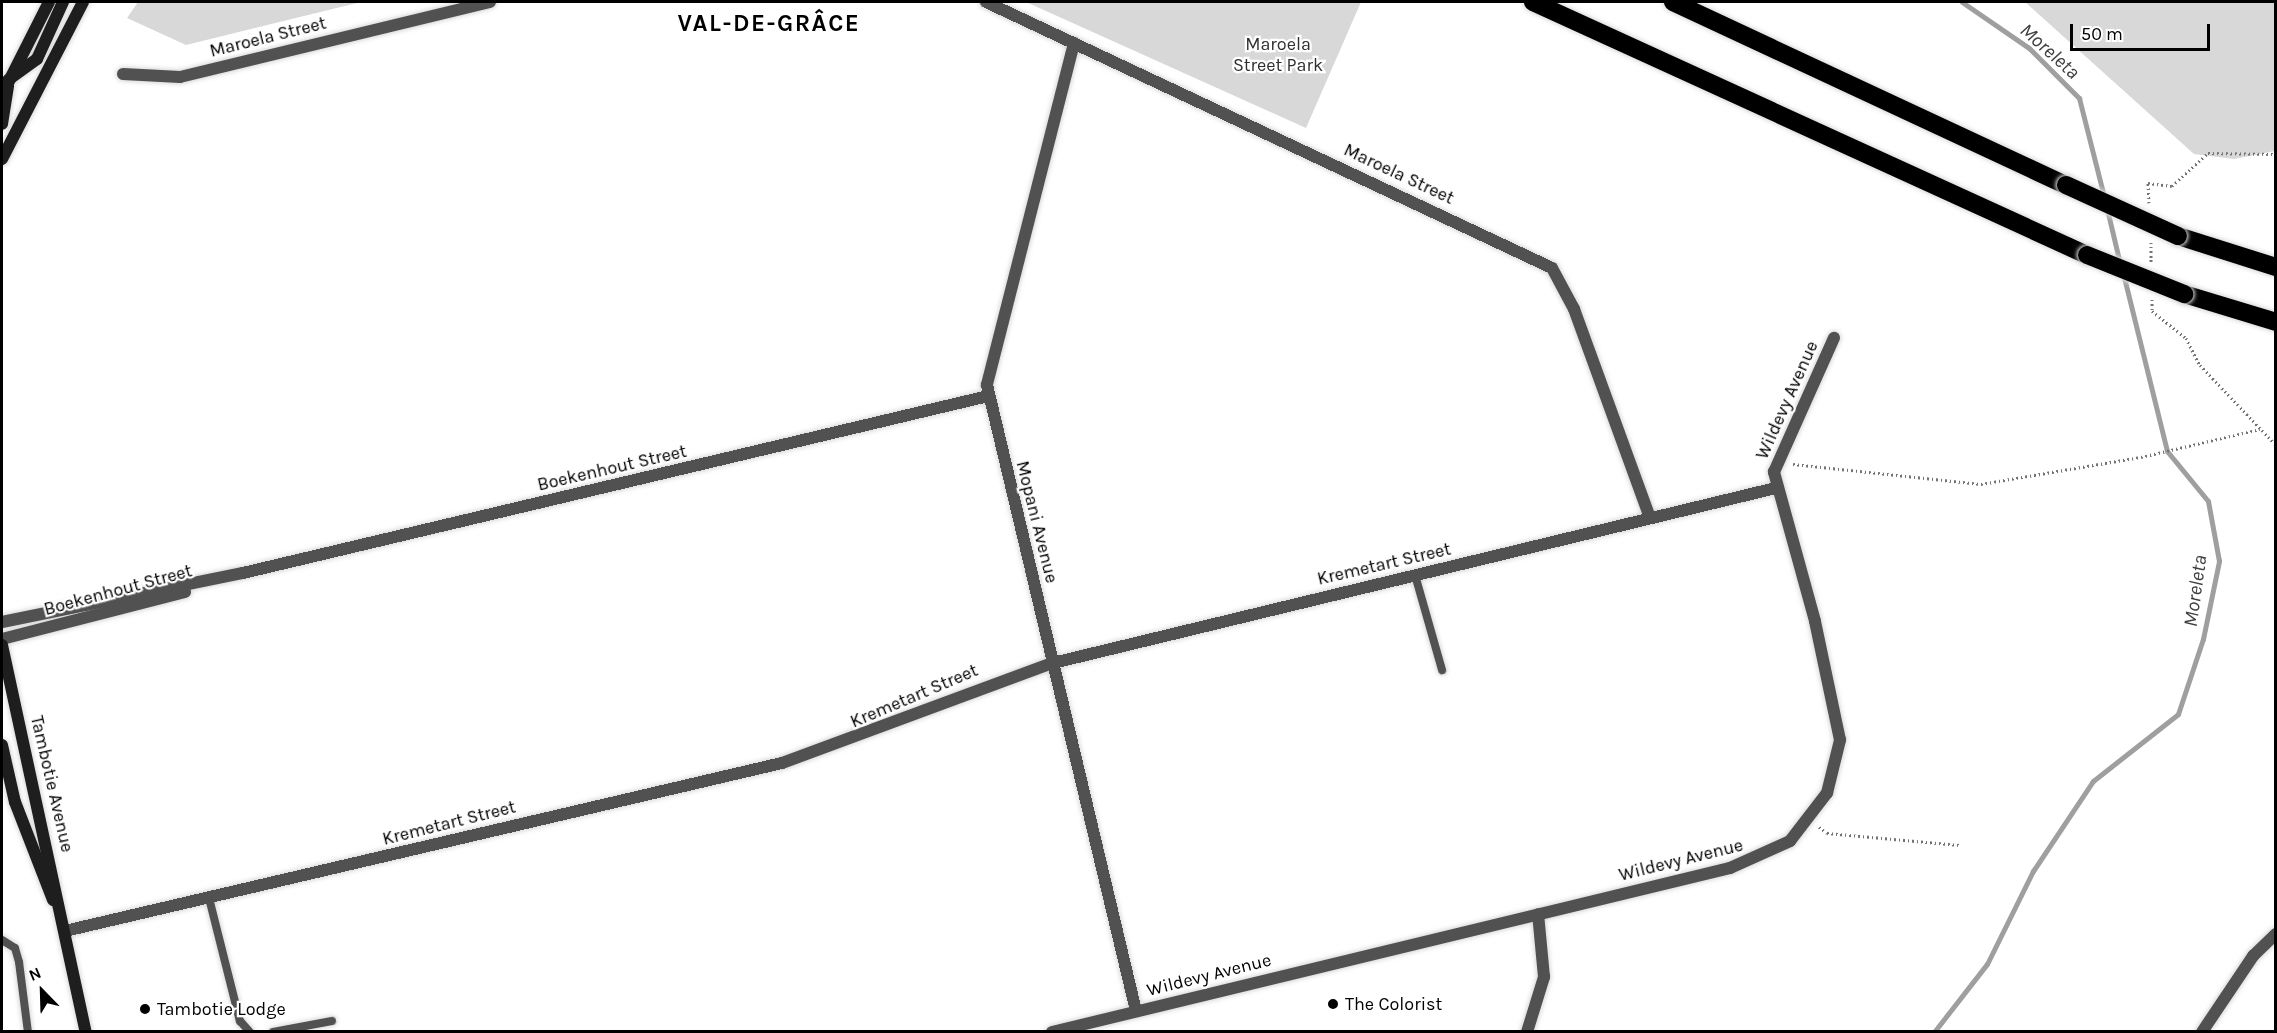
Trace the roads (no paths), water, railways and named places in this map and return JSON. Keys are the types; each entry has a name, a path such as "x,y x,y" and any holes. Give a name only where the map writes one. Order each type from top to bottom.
{"highway":[{"path":"1533,2 2087,255 2184,294 2276,322"},
{"path":"1673,2 2178,236 2276,267"}],"main road":[{"path":"2,95 5,79 49,2"},
{"path":"5,79 37,59 63,2"},
{"path":"2,159 83,2"},
{"path":"2,124 5,79"},
{"name":"Tambotie Avenue","path":"2,645 86,1032"},
{"name":"Tambotie Avenue","path":"2,745 15,802 65,931"}],"street":[{"name":"Maroela Street","path":"123,74 180,76 490,2"},
{"name":"Maroela Street","path":"986,2 1552,268 1574,309 1650,518"},
{"name":"Mopani Avenue","path":"1074,43 991,356 988,396 1136,1011"},
{"name":"Wildevy Avenue","path":"1052,1032 1749,862 1782,847 1810,821 1834,777 1839,718 1776,488 1775,464 1834,338"},
{"name":"Boekenhout Street","path":"2,622 243,573 988,396"},
{"name":"Kremetart Street","path":"65,931 791,760 1053,663 1776,488"},
{"name":"Boekenhout Street","path":"2,639 243,573"},
{"path":"1527,1032 1544,977 1538,914"},
{"path":"2202,1032 2253,956 2276,934"}],"lane":[{"path":"1414,575 1442,670"},
{"path":"209,897 240,1021 250,1032"},
{"path":"2,940 15,948 19,962 28,1032"},
{"path":"273,1032 332,1021"}],"waterway":[{"name":"Moreleta","path":"1962,2 2029,48 2079,98 2104,197"},
{"name":"Moreleta","path":"2107,209 2120,264"},
{"name":"Moreleta","path":"1934,1032 1987,964 2033,871 2093,781 2178,714 2203,639 2219,561 2208,501 2167,451 2123,273"}],"place":[{"name":"The Colorist","path":"1333,1004"},
{"name":"Tambotie Lodge","path":"145,1009"}],"district":[{"name":"VAL-DE-GRÂCE","path":"769,24"}],"park label":[{"name":"Maroela Street Park","path":"1278,55"}]}
